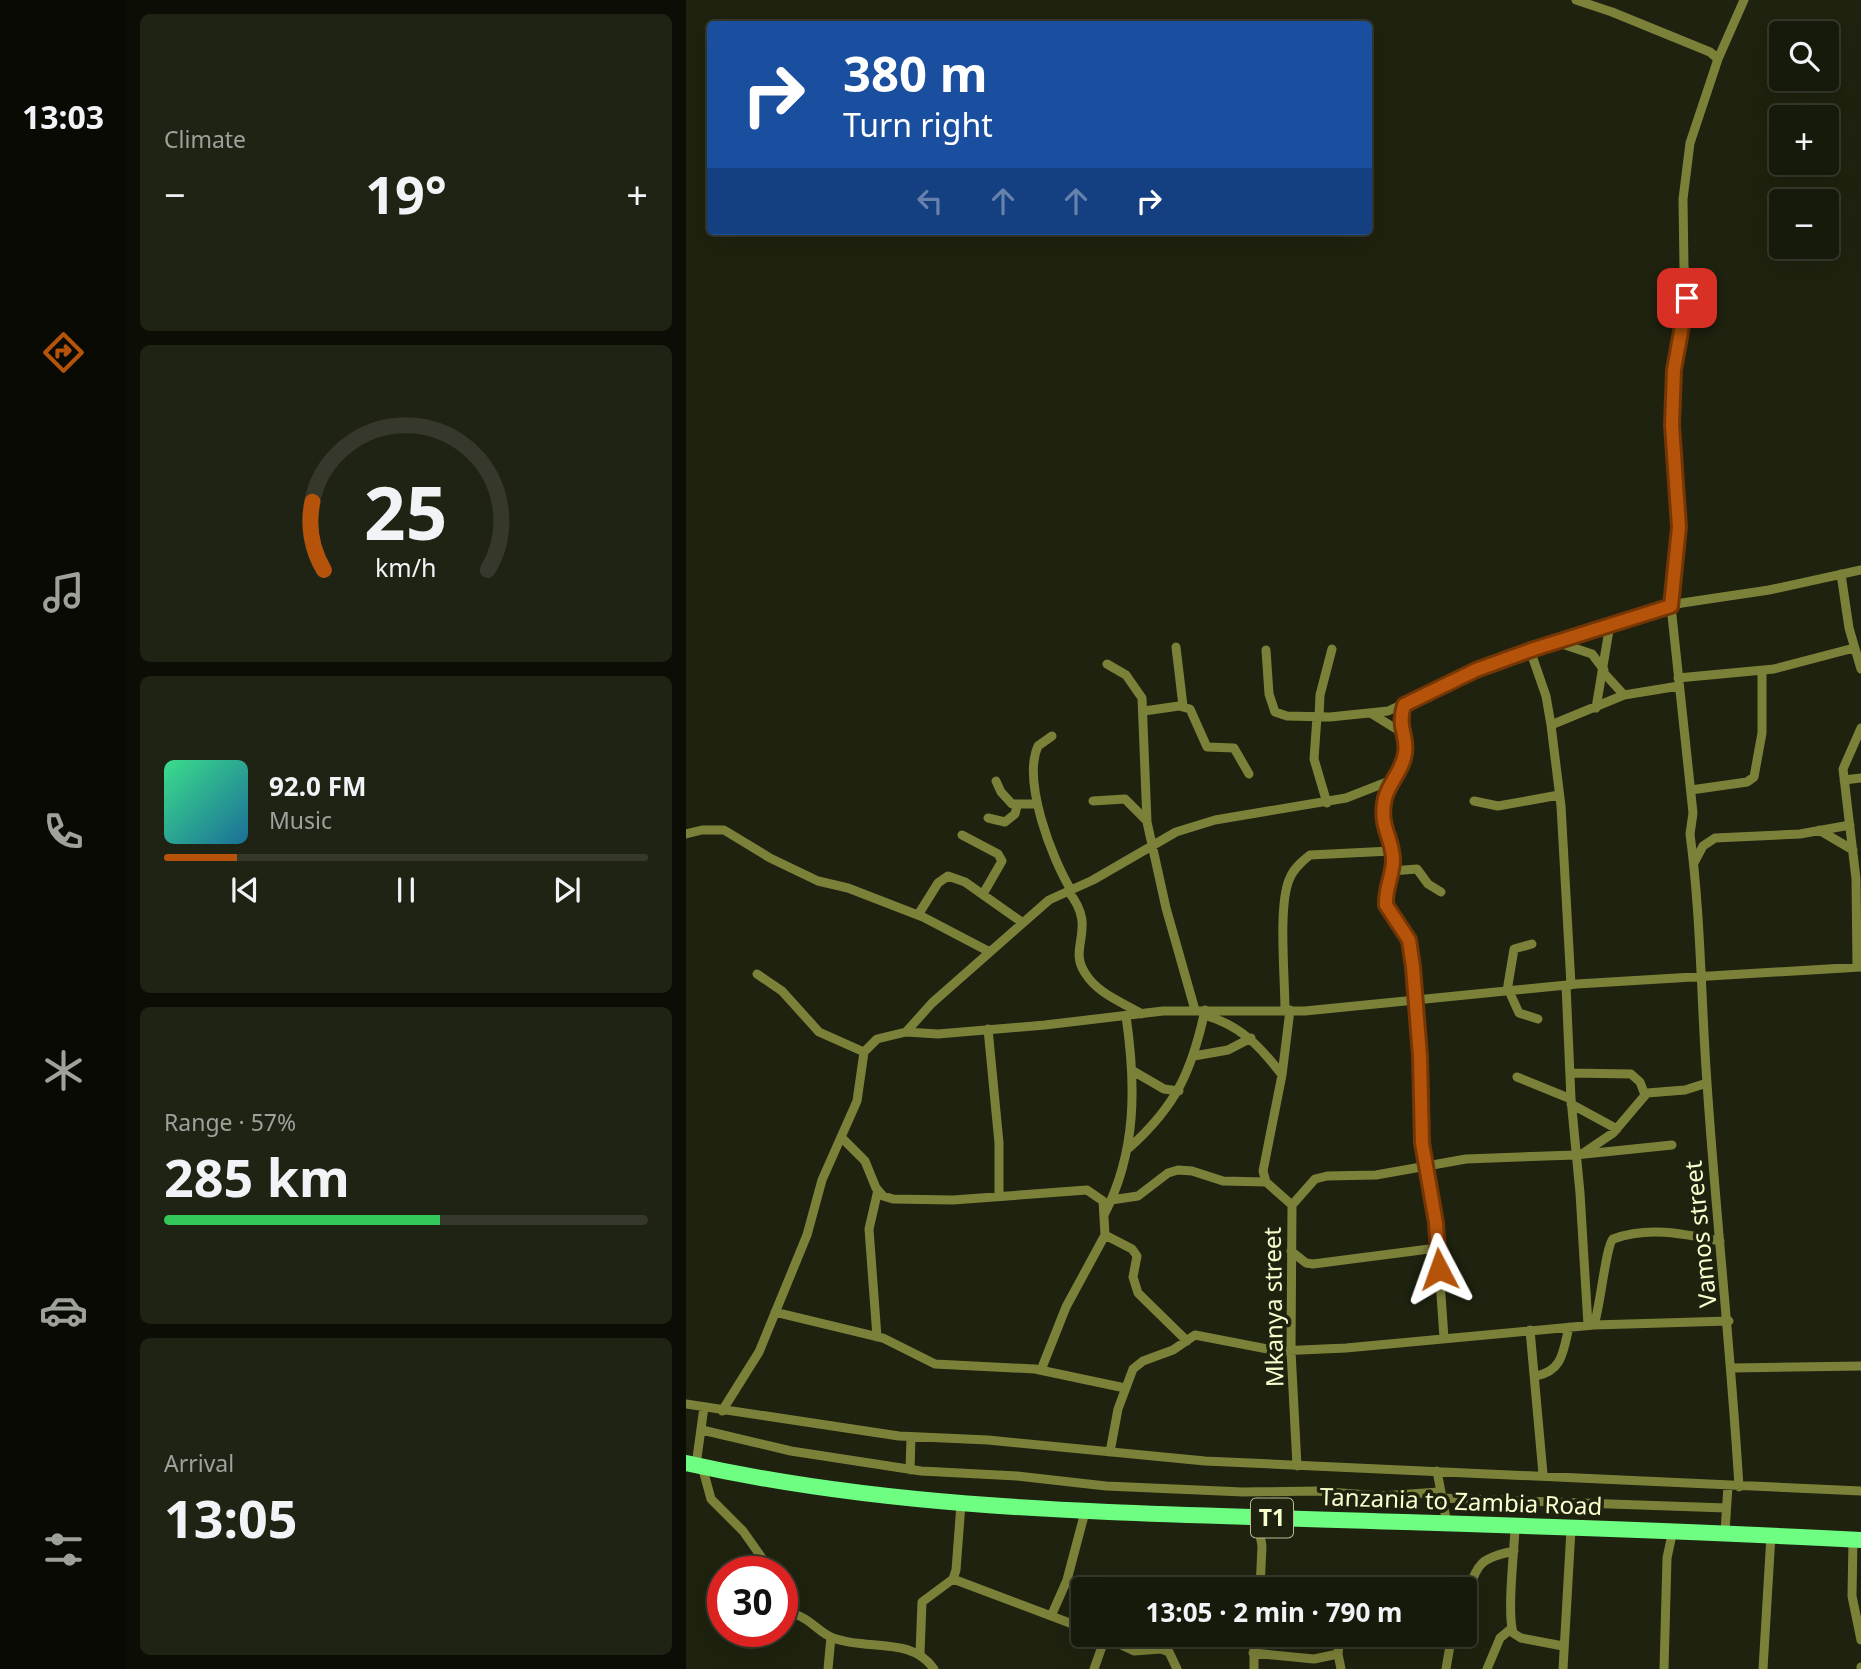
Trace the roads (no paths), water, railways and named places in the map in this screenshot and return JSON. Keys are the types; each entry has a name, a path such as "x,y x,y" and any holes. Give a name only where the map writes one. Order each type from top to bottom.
{"highway":[{"name":"Tanzania to Zambia Road","path":"695,1465 838,1492 1086,1512 1515,1528 1673,1530 1857,1539"}],"street":[{"path":"1576,0 1710,52 1718,60"},
{"name":"Vamos street","path":"1739,1487 1729,1321 1699,978 1694,863 1690,834 1691,790 1671,606 1679,527 1672,425 1674,370 1686,313 1688,284 1684,267 1684,199 1690,143 1718,60 1744,0"},
{"path":"1266,650 1269,694 1275,712 1287,716 1318,717 1371,714 1404,705 1476,670 1530,650 1671,606 1861,570"},
{"path":"1841,575 1854,649 1861,669"},
{"path":"1596,708 1610,624"},
{"path":"1555,642 1592,654 1625,695"},
{"path":"1176,647 1183,706"},
{"path":"1327,803 1314,759 1320,695 1332,649"},
{"path":"1551,725 1625,695 1679,682 1762,671 1854,649"},
{"path":"1530,650 1546,696 1559,795 1569,985 1571,1101 1579,1154 1591,1325"},
{"path":"1107,664 1126,675 1138,688 1144,710 1147,822 1166,908 1195,1010"},
{"path":"1691,790 1747,782 1754,777 1762,733 1762,671"},
{"path":"1404,705 1401,732 1406,750 1403,765 1392,780 1383,814 1384,831 1391,851 1386,905 1409,940 1420,1056 1419,1112 1437,1248 1444,1338"},
{"path":"1144,710 1183,706 1190,709 1207,747 1234,748 1250,774"},
{"path":"1371,714 1401,732"},
{"path":"1205,1013 1415,1002 1569,985 1859,967 1853,850 1843,769 1861,728"},
{"path":"1052,736 1038,746 1034,753 1037,804 1069,890 1084,919 1080,959 1085,973 1103,992 1142,1014"},
{"path":"1844,780 1861,778"},
{"path":"906,1032 932,1003 988,951 1049,900 1176,832 1215,821 1327,803 1392,780"},
{"path":"996,781 1006,799 1017,806 1037,804"},
{"path":"1474,801 1497,806 1559,795"},
{"path":"1093,801 1125,799 1147,822"},
{"path":"988,818 1005,822 1011,818 1017,806"},
{"path":"1694,863 1703,846 1715,838 1850,825"},
{"path":"686,834 702,830 724,830 770,858 818,881 848,888 918,915 988,951"},
{"path":"1819,830 1853,850"},
{"path":"962,835 998,854 1002,861 983,894"},
{"path":"1292,1205 1266,1182 1263,1171 1282,1075 1287,1010 1284,912 1292,873 1310,855 1391,851"},
{"path":"1391,871 1417,869 1428,884 1441,892"},
{"path":"918,915 944,877 965,882 1023,923"},
{"path":"1532,944 1514,949 1508,991 1519,1013 1538,1019"},
{"path":"758,974 782,991 819,1032 863,1052"},
{"path":"722,1410 759,1352 807,1235 822,1180 857,1101 863,1052 877,1039 906,1032 938,1034 1195,1010 1223,1020 1251,1038 1282,1075"},
{"path":"1129,1148 1163,1116 1179,1091 1194,1056 1205,1013"},
{"path":"1104,1215 1129,1148 1133,1129 1133,1071 1126,1016"},
{"path":"988,1029 999,1143 999,1195"},
{"path":"1194,1056 1227,1050 1251,1038"},
{"path":"1133,1071 1164,1089 1179,1091"},
{"path":"1571,1073 1631,1074 1640,1082 1645,1095"},
{"path":"1517,1077 1571,1101 1617,1129"},
{"path":"1579,1154 1617,1129 1645,1095 1685,1090 1707,1083"},
{"path":"841,1137 865,1161 878,1190 893,1199 953,1200 1087,1190 1103,1201 1105,1235 1066,1307 1041,1370"},
{"name":"Mkanya street","path":"1297,1466 1291,1351 1292,1205 1315,1179 1327,1176 1376,1175 1466,1159 1579,1154 1671,1145"},
{"path":"1111,1200 1138,1196 1168,1173 1178,1170 1223,1181 1266,1182"},
{"path":"877,1337 869,1229 878,1190"},
{"path":"1591,1325 1606,1278 1606,1251 1613,1239 1638,1232 1663,1231 1720,1241"},
{"path":"1105,1235 1132,1249 1137,1256 1133,1278 1138,1293 1187,1341"},
{"path":"1291,1251 1306,1263 1314,1264 1437,1248"},
{"path":"775,1312 877,1337 934,1364 1041,1370 1125,1388"},
{"path":"1110,1452 1125,1388 1133,1369 1143,1361 1173,1350 1195,1335 1208,1335 1278,1351 1291,1351 1591,1325 1729,1321"},
{"path":"1536,1376 1553,1371 1569,1327"},
{"path":"1530,1330 1544,1474"},
{"path":"1732,1368 1861,1366"},
{"path":"686,1404 911,1437 1297,1466 1544,1474 1739,1487 1861,1491"},
{"path":"704,1407 695,1465 711,1499 744,1531 761,1556"},
{"path":"702,1430 791,1451 910,1470 1017,1476 1106,1486 1243,1492 1316,1491 1381,1496 1440,1495 1726,1508"},
{"path":"910,1470 911,1437"},
{"path":"1437,1471 1447,1524"},
{"path":"1725,1532 1728,1486"},
{"path":"920,1669 923,1655 922,1602 953,1579 959,1548 961,1504"},
{"path":"1052,1614 1067,1580 1086,1512"},
{"path":"1257,1518 1262,1546 1261,1577"},
{"path":"1515,1528 1509,1619 1512,1628 1521,1638 1563,1646"},
{"path":"1563,1669 1572,1529"},
{"path":"1664,1669 1667,1558 1673,1530"},
{"path":"1763,1669 1771,1535"},
{"path":"1857,1539 1852,1596 1861,1640"},
{"path":"1474,1577 1480,1562 1488,1556 1514,1551"},
{"path":"953,1579 1071,1623"},
{"path":"798,1615 831,1637 860,1645 913,1649 923,1655 934,1669"},
{"path":"1487,1669 1500,1638 1512,1628"},
{"path":"828,1669 831,1637"},
{"path":"1094,1669 1099,1647"},
{"path":"1125,1647 1134,1651 1161,1649 1169,1652 1177,1669"},
{"path":"1253,1647 1254,1669"},
{"path":"1266,1647 1314,1658 1338,1654"},
{"path":"1339,1647 1341,1669"},
{"path":"1446,1669 1450,1647"}]}
